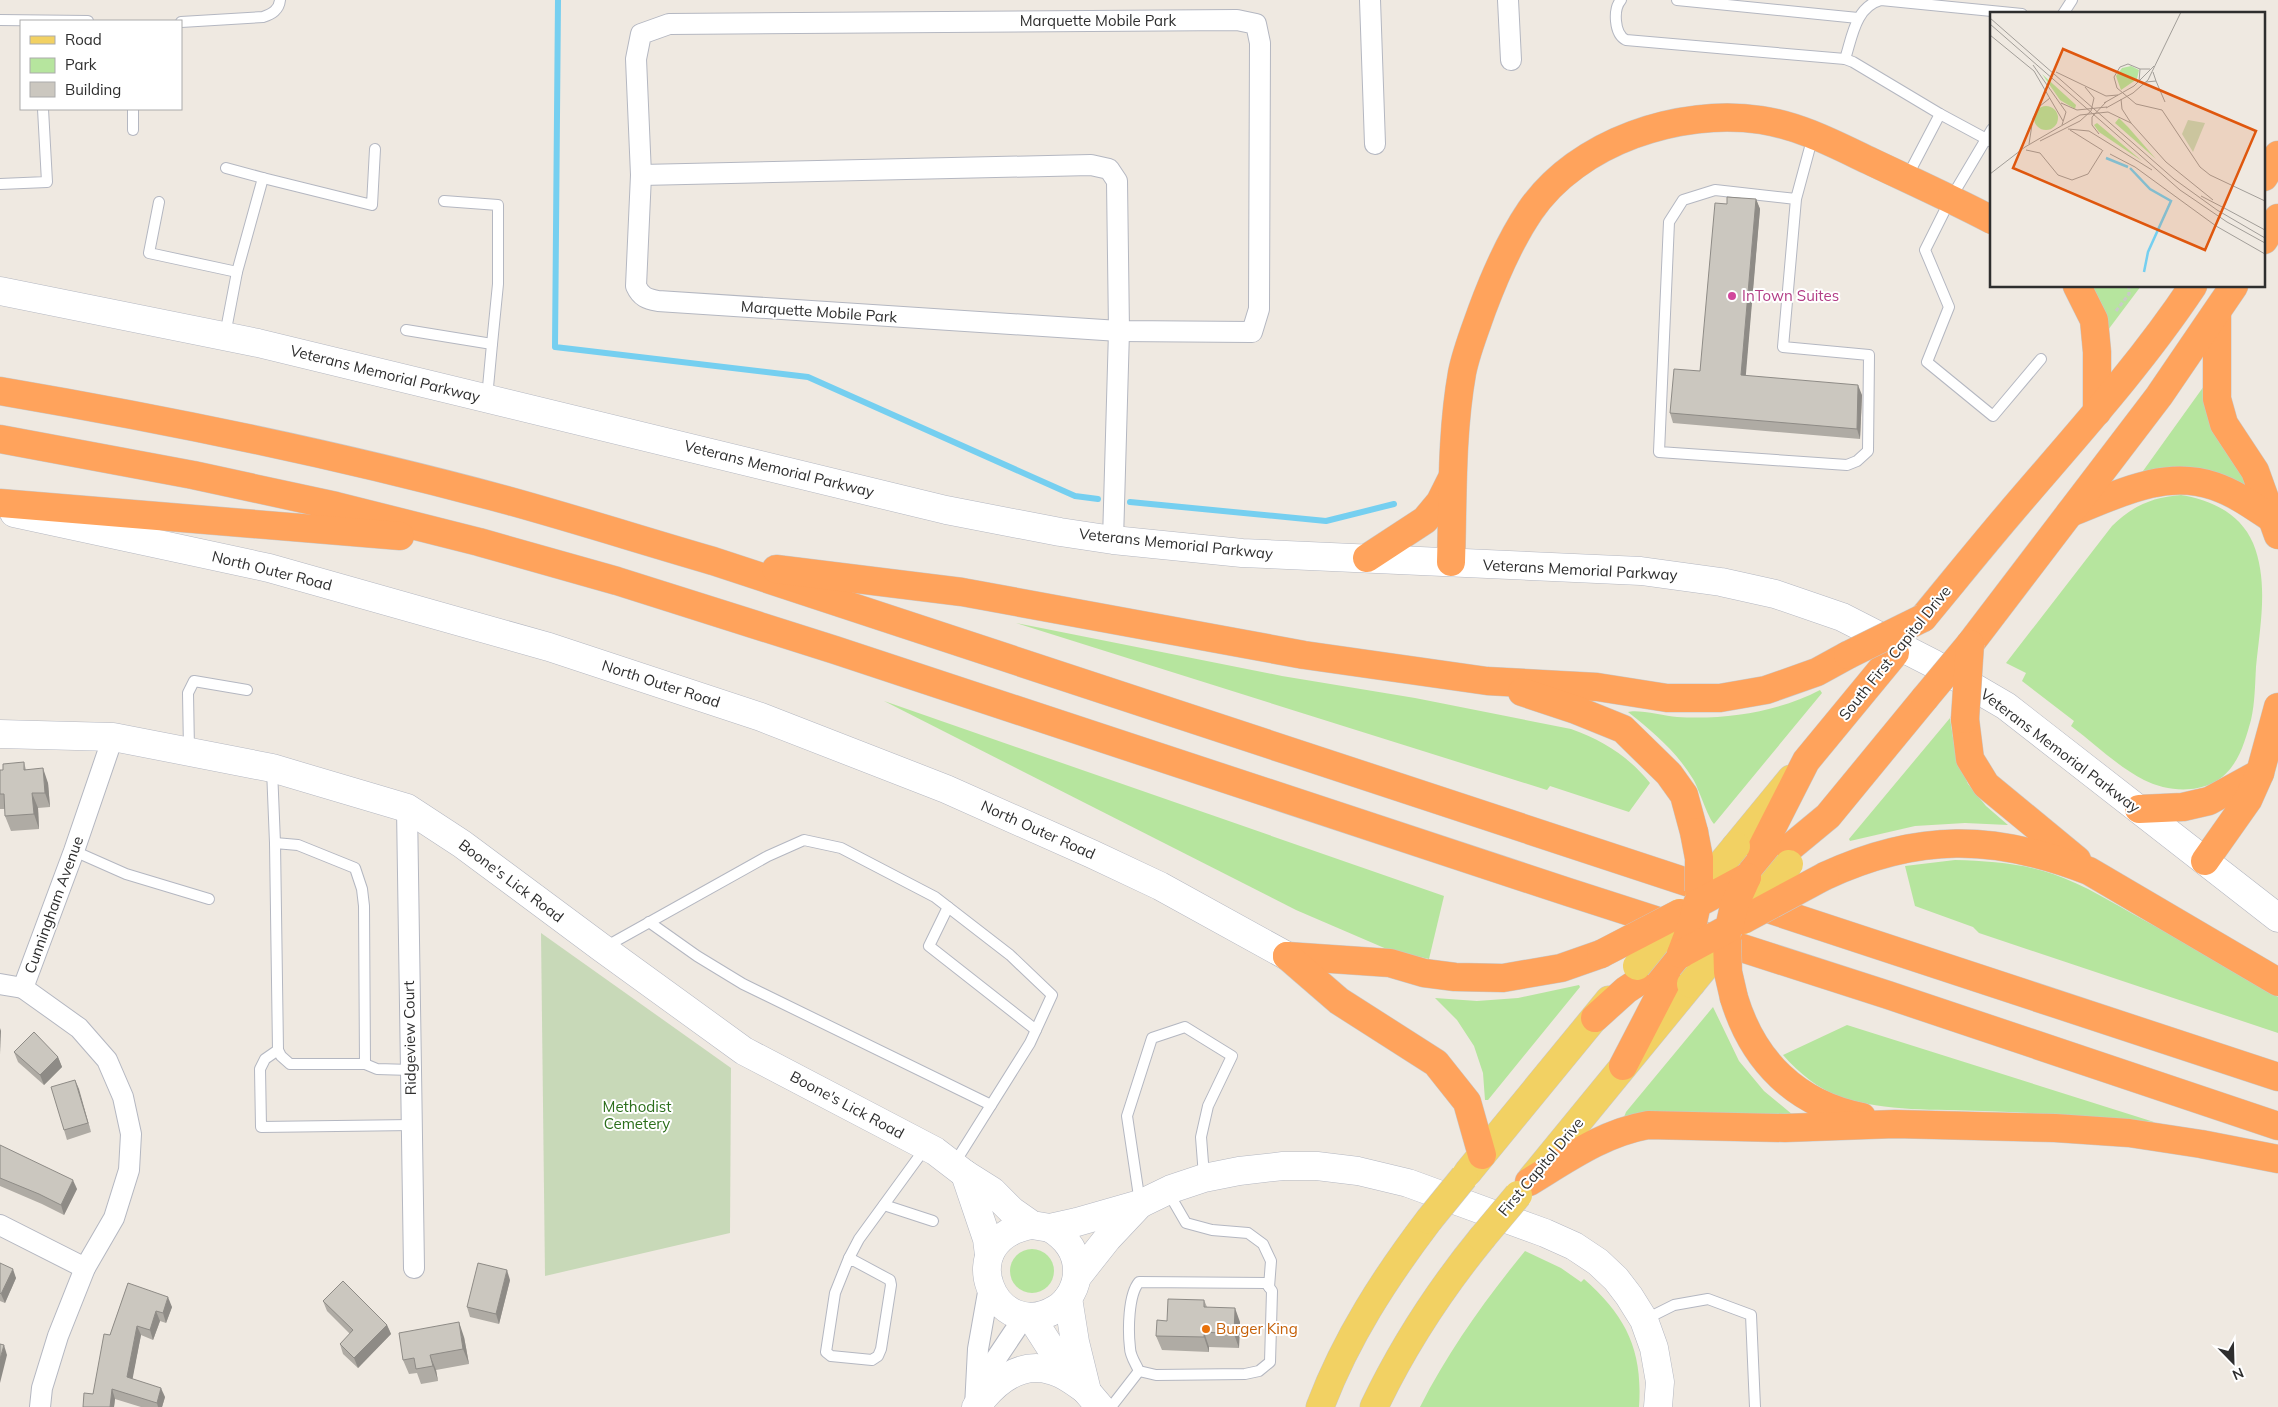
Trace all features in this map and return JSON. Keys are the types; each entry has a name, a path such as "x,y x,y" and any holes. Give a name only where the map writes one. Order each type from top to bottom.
{"highway":[{"path":"1451,562 1456,418 1462,371 1479,318 1501,260 1531,209 1553,185 1582,162 1606,147 1637,133 1668,123 1696,118 1734,117 1763,120 1813,135 1951,198 1990,219"},
{"path":"2266,174 2278,155"},
{"path":"2266,237 2278,218"},
{"path":"2078,288 2094,320 2098,352 2097,412"},
{"name":"South First Capitol Drive","path":"1806,761 2010,513 2097,412 2151,345 2192,288"},
{"name":"South First Capitol Drive","path":"1828,816 1970,644 2159,396 2233,288"},
{"path":"2217,312 2217,399 2224,424 2255,471 2275,526"},
{"path":"0,392 193,427 362,465 506,500 713,561 2278,1077"},
{"path":"0,439 192,474 336,506 479,542 617,581 835,650 1558,889 1888,995 2278,1126"},
{"path":"1368,558 1425,520 1440,502 1454,474"},
{"path":"2070,513 2158,480 2191,480 2215,486 2236,496 2275,526"},
{"path":"0,502 479,542"},
{"path":"713,561 962,592 1304,654 1487,681 1597,687 1667,698 1720,698 1774,688 1817,672 1924,618"},
{"path":"1970,644 1965,719 1970,759 1986,785 2089,871"},
{"path":"1487,681 1576,710 1623,730 1645,748 1669,774 1684,795 1699,858 1692,902 1693,922 1681,954 1662,975"},
{"path":"2206,861 2248,800 2260,773 2278,707"},
{"path":"2139,810 2183,807 2209,801 2260,773"},
{"path":"1681,954 1733,929 1825,876 1875,856 1907,848 1947,844 1992,844 2023,849 2056,858 2089,871 2278,982"},
{"path":"1286,956 1390,963 1424,974 1455,977 1503,978 1561,968 1601,954 1761,860"},
{"path":"1761,860 1734,906 1728,972 1741,1022 1759,1053 1779,1075 1807,1098 1839,1113 1895,1124"},
{"path":"1286,956 1338,1002 1436,1063 1467,1102 1482,1155"},
{"path":"1523,1188 1584,1148 1628,1129 1648,1125 1785,1128 1895,1124 2054,1128 2129,1133 2201,1144 2278,1159"}],"main road":[{"name":"South First Capitol Drive","path":"1733,929 1761,860 1806,761"},
{"name":"South First Capitol Drive","path":"1761,860 1828,816"},
{"path":"1320,1407 1356,1328 1393,1268 1429,1220 1594,1018 1662,975 1692,902"},
{"name":"First Capitol Drive","path":"1374,1407 1409,1340 1445,1283 1624,1066 1662,975 1733,929"}],"street":[{"path":"1370,0 1375,144"},
{"path":"1508,0 1511,60"},
{"name":"Marquette Mobile Park","path":"1237,20 1256,24 1260,43 1259,309 1252,332 1119,331 658,301 644,298 636,286 640,175 636,59 641,34 669,24 1237,20"},
{"path":"640,175 1091,165 1109,169 1117,181 1119,331 1113,540"},
{"name":"Veterans Memorial Parkway","path":"0,291 224,336 946,510 1060,532 1113,540 1242,553 1641,571 1686,576 1775,594 1842,617 1877,634 2006,706 2278,918"},
{"name":"North Outer Road","path":"0,510 269,568 549,647 761,717 946,789 1092,854 1160,886 1286,956"},
{"name":"Boone's Lick Road","path":"0,734 113,737 272,768 407,808 462,844 744,1051 926,1146 992,1191 1012,1211 1041,1227"},
{"name":"Cunningham Avenue","path":"40,1407 42,1388 58,1336 85,1268 114,1218 129,1170 132,1134 123,1097 107,1060 79,1028 23,988 74,851 113,737"},
{"name":"Ridgeview Court","path":"407,808 414,1268"},
{"path":"0,984 23,988"},
{"path":"989,1255 994,1245 1004,1234 1017,1228 1041,1227 1140,1204 1168,1191 1204,1178 1239,1171 1282,1166 1317,1166 1358,1171 1408,1183 1545,1233 1574,1246 1598,1262 1616,1279 1644,1320 1654,1348 1660,1382 1658,1407"},
{"path":"959,1170 987,1239 989,1255 986,1277 994,1297 1004,1306 1027,1317 1054,1353 1093,1399"},
{"path":"976,1400 1027,1317 1050,1312 1073,1287 1107,1239 1140,1204"},
{"path":"0,1225 85,1268"},
{"path":"1041,1227 1067,1241 1074,1252 1077,1264 1073,1287 1074,1342 1093,1399"},
{"path":"976,1400 978,1349 989,1288"},
{"path":"976,1400 1000,1380 1018,1371 1034,1368 1050,1370 1066,1377 1093,1399"}],"lane":[{"path":"182,22 263,18 273,13 280,5 280,0"},
{"path":"1621,0 1617,5 1616,28 1621,37 1626,40 1845,59 1940,114 1990,136 1951,198 1925,250 1950,307 1927,362 1993,416 2041,359"},
{"path":"1677,0 1858,18"},
{"path":"1845,59 1858,18 1874,2 1890,0 2003,12"},
{"path":"2063,12 2072,0"},
{"path":"0,20 20,21"},
{"path":"0,184 47,182 43,110"},
{"path":"133,110 133,130"},
{"path":"1906,178 1940,114"},
{"path":"1796,199 1716,190 1684,200 1669,222 1659,452 1847,465 1857,461 1868,451 1869,356 1782,347 1796,199 1813,135"},
{"path":"226,168 372,205 375,149"},
{"path":"224,336 237,272 264,178"},
{"path":"444,201 498,205 498,284 486,399"},
{"path":"159,202 150,253 237,272"},
{"path":"406,330 492,344"},
{"path":"189,752 188,693 194,681 247,690"},
{"path":"272,768 278,1050 281,1056 290,1064 365,1064 377,1069 411,1070"},
{"path":"602,948 768,856 804,840 841,848 935,897 1010,955 1052,995 1030,1043 991,1106 959,1170"},
{"path":"275,843 298,845 355,868 362,889 364,906 365,1064"},
{"path":"74,851 126,874 209,900"},
{"path":"948,907 929,946 1036,1030"},
{"path":"649,922 697,956 743,984 991,1106"},
{"path":"1140,1204 1127,1116 1152,1038 1185,1027 1232,1056 1208,1106 1202,1137 1204,1178"},
{"path":"278,1050 265,1059 260,1069 262,1127 412,1125"},
{"path":"849,1258 890,1280 891,1285 881,1349 878,1356 872,1360 831,1356 826,1352 835,1293 849,1258 859,1239 926,1146"},
{"path":"1168,1191 1186,1223 1212,1230 1248,1233 1262,1244 1271,1261 1269,1287"},
{"path":"884,1205 933,1221"},
{"path":"1139,1282 1251,1282 1266,1283 1269,1287 1272,1291 1270,1362 1259,1371 1245,1374 1156,1375 1139,1370 1130,1350 1131,1300 1134,1289 1139,1282"},
{"path":"1644,1320 1674,1305 1708,1299 1751,1315 1755,1407"},
{"path":"1111,1407 1139,1370"}],"path":[{"path":"2114,314 2129,294 2129,288"}],"green space":[{"path":"2088,288 2140,288 2108,330"},
{"path":"2204,386 2256,494 2180,467 2143,471"},
{"path":"2181,495 2214,504 2240,524 2253,543 2261,573 2262,589 2255,694 2251,720 2242,749 2225,775 2215,782 2192,789 2167,788 2155,785 2115,762 2071,726 2074,721 2022,681 2026,673 2006,663 2112,526 2127,513 2152,500"},
{"path":"1016,623 1282,676 1415,698 1571,729 1594,738 1615,750 1650,783 1629,812 1550,786 1547,790"},
{"path":"1820,690 1822,693 1714,824 1693,779 1686,769 1672,751 1628,712 1695,718 1732,716 1787,704"},
{"path":"884,701 1444,896 1429,959 1389,950 1296,910"},
{"path":"1950,718 1955,751 1968,784 1986,806 2008,825 1965,823 1915,826 1850,841 1849,839"},
{"path":"1955,860 1993,862 2029,867 2065,878 2099,895 2211,957 2278,997 2278,1033 1979,933 1973,927 1915,906 1905,866"},
{"name":"Methodist Cemetery","path":"541,933 731,1068 730,1233 545,1276"},
{"path":"1579,985 1580,987 1488,1100 1485,1100 1483,1073 1474,1046 1457,1020 1435,998 1477,1001 1518,998"},
{"path":"1713,1007 1739,1061 1764,1091 1793,1115 1624,1117 1626,1112"},
{"path":"1847,1025 2154,1122 2047,1114 1911,1109 1858,1102 1824,1090 1802,1074 1783,1055"},
{"path":"1036,1249 1048,1255 1053,1262 1053,1280 1048,1287 1041,1292 1028,1293 1020,1290 1013,1283 1010,1267 1013,1259 1020,1252"},
{"path":"1525,1251 1561,1268 1581,1282 1584,1279 1611,1307 1629,1335 1634,1351 1640,1387 1639,1407 1420,1407 1443,1365 1468,1326"}],"building":[{"name":"InTown Suites","path":"1727,197 1756,199 1741,375 1858,385 1857,429 1670,413 1674,369 1700,371 1715,203 1727,204"},
{"path":"24,762 24,770 43,768 45,793 32,793 34,814 5,816 4,794 0,794 0,770 3,770 3,764"},
{"path":"34,1032 58,1057 40,1075 14,1052"},
{"path":"75,1080 88,1123 64,1130 51,1087"},
{"path":"0,1145 73,1180 61,1205 0,1178"},
{"path":"0,1263 13,1269 1,1294 0,1293"},
{"path":"478,1263 507,1270 496,1314 467,1307"},
{"path":"343,1281 387,1325 354,1358 340,1344 353,1330 323,1301"},
{"path":"128,1283 168,1297 163,1313 156,1311 150,1330 137,1326 127,1377 161,1388 157,1403 112,1389 110,1407 83,1407 84,1393 93,1394 104,1334 110,1335"},
{"path":"1168,1299 1204,1300 1204,1307 1235,1308 1234,1334 1204,1332 1204,1337 1156,1336 1157,1320 1167,1321"},
{"path":"459,1322 463,1349 430,1355 433,1366 416,1369 414,1358 403,1360 399,1333"},
{"path":"0,1344 4,1345 0,1359"}],"waterway":[{"path":"558,0 555,347 808,377 1075,496 1098,499"},
{"path":"1130,502 1326,521 1394,504"}],"place":[{"name":"InTown Suites","path":"1732,296"},
{"name":"Burger King","path":"1206,1329"}]}
